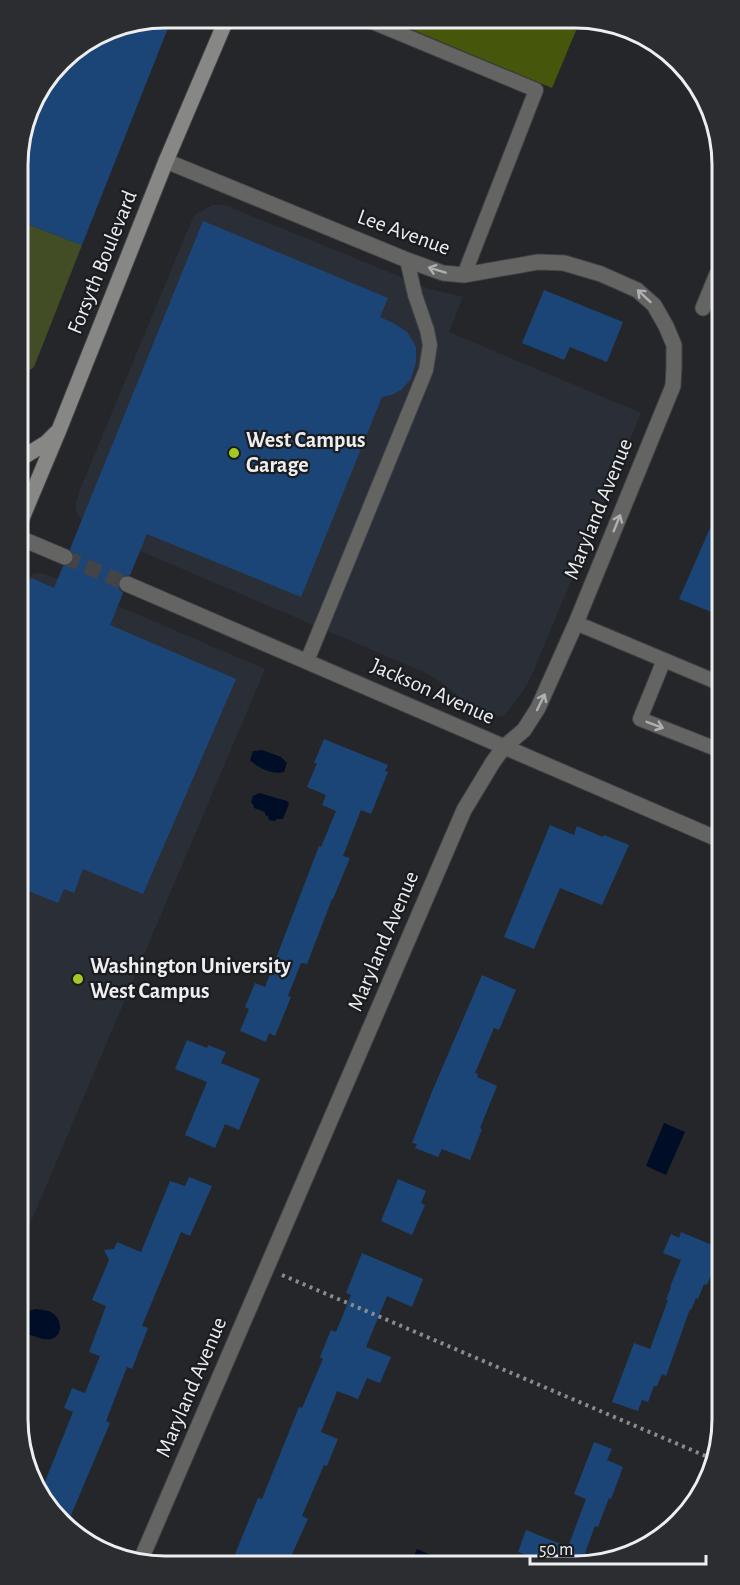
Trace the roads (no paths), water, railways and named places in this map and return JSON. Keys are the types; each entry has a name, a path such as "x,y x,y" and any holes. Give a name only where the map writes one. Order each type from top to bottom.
{"main road":[{"name":"Forsyth Boulevard","path":"29,502 222,28"},
{"path":"29,454 46,443 59,430"}],"street":[{"name":"Lee Avenue","path":"166,161 443,273 464,275 538,262 564,263 601,274 637,290 654,305 674,345"},
{"path":"703,308 712,286"},
{"name":"Maryland Avenue","path":"143,1555 464,810 488,769 504,747 524,730 538,708 576,623 673,386 674,345"},
{"path":"29,542 65,557"},
{"name":"Jackson Avenue","path":"127,584 711,836"}],"lane":[{"path":"387,28 536,90 464,275"},
{"path":"307,660 426,370 430,345 407,260"},
{"path":"576,623 712,680"},
{"path":"664,660 640,719 712,747"}],"water":[{"path":"262,750 281,757 287,763 284,772 275,773 266,770 250,760 253,751"},
{"path":"259,793 287,801 289,804 283,819 269,820 265,812 254,808 251,802 253,796"},
{"path":"664,1123 685,1132 666,1175 646,1166"},
{"path":"36,1309 54,1314 60,1326 58,1334 51,1339 28,1335 28,1311"},
{"path":"417,1549 433,1556 414,1556"}],"tunnel":[{"path":"65,557 127,584"}],"place":[{"name":"West Campus Garage","path":"234,453"},
{"name":"Washington University West Campus","path":"78,979"}]}
